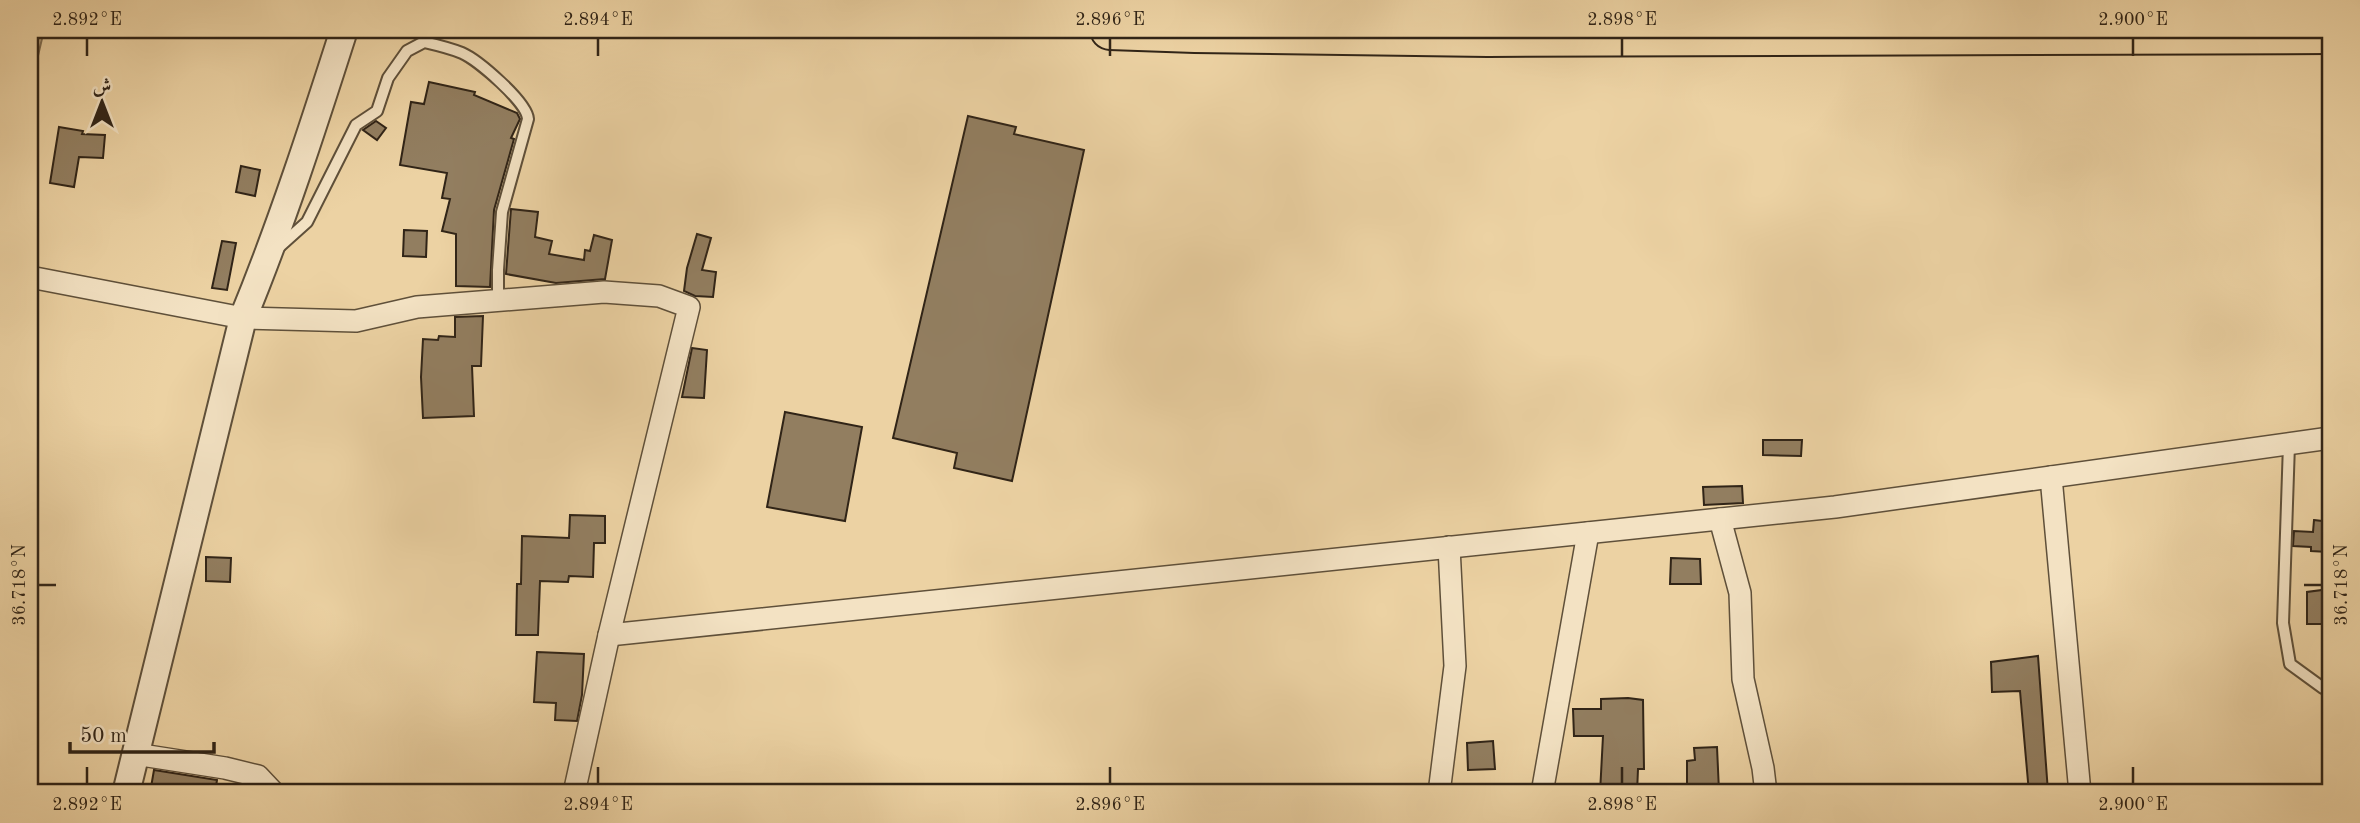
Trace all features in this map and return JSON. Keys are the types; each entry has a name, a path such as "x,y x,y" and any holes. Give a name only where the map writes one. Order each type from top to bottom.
{"highway":[{"path":"1111,30 1488,37 2330,34"}],"street":[{"path":"126,793 243,318 268,257 344,30"},
{"path":"30,277 243,318 356,321 417,307 604,292 659,296 690,307 609,635 574,793"},
{"path":"609,635 1835,507 2330,438"},
{"path":"2051,477 2080,793"},
{"path":"1720,519 1740,593 1743,679 1766,793"},
{"path":"1542,793 1588,533"},
{"path":"1439,793 1455,666 1450,547"},
{"path":"135,754 258,776 274,793"}],"lane":[{"path":"268,257 307,222 356,125 377,111 388,78 407,51 425,42 464,54 510,90 528,111 502,212 498,301"},
{"path":"2289,444 2283,623 2290,664 2323,688 2330,688"}],"green space":[{"path":"30,30 44,30 30,90"}],"building":[{"path":"429,82 475,92 474,95 517,113 520,119 511,138 514,139 494,210 490,287 456,286 456,234 442,231 450,199 442,198 447,173 400,165 411,102 424,104"},
{"path":"968,116 1016,127 1014,134 1084,150 1012,481 954,468 957,453 893,438"},
{"path":"376,121 386,128 377,140 363,130"},
{"path":"59,127 83,131 82,134 105,135 103,158 79,157 74,187 50,183"},
{"path":"241,166 260,170 255,196 236,192"},
{"path":"511,209 538,212 535,237 552,241 549,254 584,260 585,250 590,251 594,235 612,240 605,279 556,283 506,274"},
{"path":"404,230 427,231 426,257 403,256"},
{"path":"697,234 711,238 702,270 716,272 713,297 695,296 684,291 687,268"},
{"path":"222,241 236,243 227,290 212,288"},
{"path":"483,316 481,366 472,366 474,416 423,418 423,339 455,337 455,317"},
{"path":"692,348 707,350 704,398 682,397"},
{"path":"785,412 862,427 845,521 767,507"},
{"path":"1763,440 1802,440 1801,456 1763,455"},
{"path":"1742,486 1743,503 1704,505 1703,487"},
{"path":"570,515 605,516 605,543 594,543 593,577 569,576 568,582 540,581 538,635 516,635 522,536 569,538"},
{"path":"2314,520 2330,522 2328,552 2293,546 2294,531 2313,532"},
{"path":"206,557 231,558 230,582 206,581"},
{"path":"1671,558 1700,559 1701,584 1670,584"},
{"path":"2330,589 2330,624 2307,624 2307,592"},
{"path":"537,652 584,654 582,695 577,721 555,720 556,703 534,702"},
{"path":"2038,656 2048,792 2029,793 2020,691 1992,692 1991,662"},
{"path":"1601,699 1643,700 1644,769 1638,769 1637,793 1600,793 1603,736 1574,736 1573,709 1601,709"},
{"path":"1493,741 1495,769 1468,770 1467,743"},
{"path":"1717,747 1719,791 1687,791 1687,761 1695,760 1694,748"},
{"path":"154,770 217,780 215,793 150,793"}]}
